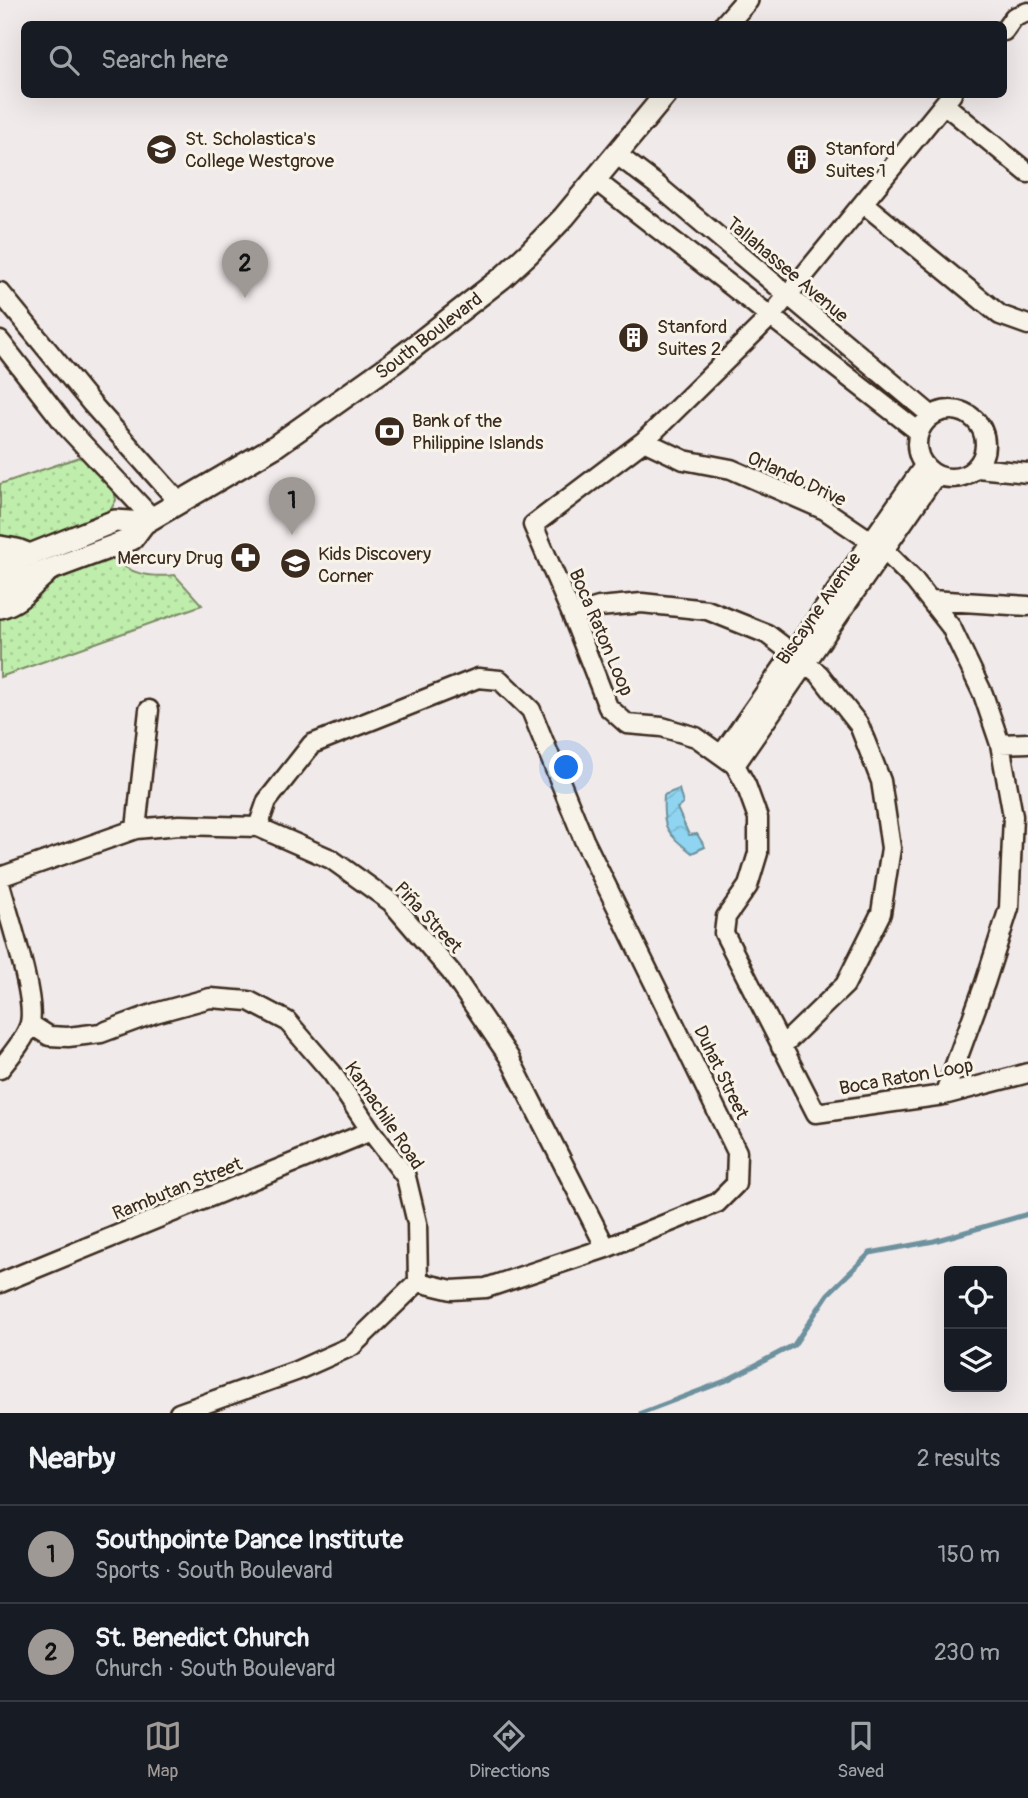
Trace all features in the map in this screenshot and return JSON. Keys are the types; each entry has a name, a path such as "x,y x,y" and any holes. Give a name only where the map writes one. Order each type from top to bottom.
{"street":[{"path":"729,21 747,0"},
{"path":"1007,26 1014,18 1028,12"},
{"name":"South Boulevard","path":"0,588 132,539 148,520 274,447 393,363 529,253 595,180 663,98"},
{"path":"948,99 1028,173"},
{"name":"Boca Raton Loop","path":"948,99 770,317 643,441 533,525 608,707 627,723 662,727 696,737 729,760 746,785 758,818 758,853 748,886 726,917 724,933 816,1113 944,1095 1028,1073"},
{"name":"Tallahassee Avenue","path":"616,154 657,185 932,416"},
{"path":"595,180 919,432"},
{"path":"863,204 1000,314 1028,325"},
{"path":"0,292 91,403 179,502"},
{"path":"0,341 66,426 148,520"},
{"path":"942,411 964,412 981,426 986,448 977,467 968,474 958,478 930,470 918,455 919,432 932,416 942,411"},
{"name":"Orlando Drive","path":"643,441 684,460 731,469 825,510 877,546 914,580 951,627 983,694 1000,744 1013,816 1009,908 944,1095"},
{"path":"977,467 1028,473"},
{"name":"Biscayne Avenue","path":"729,760 930,470"},
{"path":"0,567 115,521 148,520"},
{"path":"0,547 30,555"},
{"name":"South Boulevard","path":"0,607 23,598 31,586 50,570"},
{"path":"930,600 1028,606"},
{"path":"572,615 598,607 642,603 707,610 767,634 799,658 819,674 859,725 881,781 891,848 881,913 845,985 782,1047"},
{"name":"Duhat Street","path":"258,827 267,801 312,744 478,678 500,680 531,710 584,840 737,1152 736,1184 717,1203 606,1248 486,1288 452,1290 418,1282"},
{"path":"136,829 149,710"},
{"path":"1000,744 1028,743"},
{"name":"Piña Street","path":"0,877 136,829 179,825 258,827 331,859 391,902 451,972 509,1057 606,1248"},
{"path":"0,884 28,992 30,1024 13,1054 0,1069"},
{"name":"Kamachile Road","path":"30,1024 49,1036 68,1038 101,1033 155,1013 209,998 248,1001 287,1021 332,1073 370,1131 406,1177 417,1223 418,1282"},
{"name":"Rambutan Street","path":"0,1283 370,1131"},
{"path":"179,1413 296,1371 352,1346 418,1282"}],"green space":[{"path":"86,455 113,485 116,500 108,515 27,546 0,543 0,484"},
{"path":"110,556 132,571 156,576 175,575 202,605 0,677 0,613 54,576"}],"water":[{"path":"679,789 683,804 677,808 689,835 697,834 705,847 692,853 671,835 665,823 664,795"}],"waterway":[{"path":"641,1413 725,1381 794,1345 828,1294 870,1253 934,1241 1028,1214"}],"place":[{"name":"St. Scholastica's College Westgrove","path":"162,149"},
{"name":"Stanford Suites 1","path":"802,159"},
{"name":"St. Benedict Church","path":"245,298"},
{"name":"Stanford Suites 2","path":"634,337"},
{"name":"Bank of the Philippine Islands","path":"389,431"},
{"name":"Southpointe Dance Institute","path":"292,535"},
{"name":"Mercury Drug","path":"246,557"},
{"name":"Kids Discovery Corner","path":"295,564"}]}
